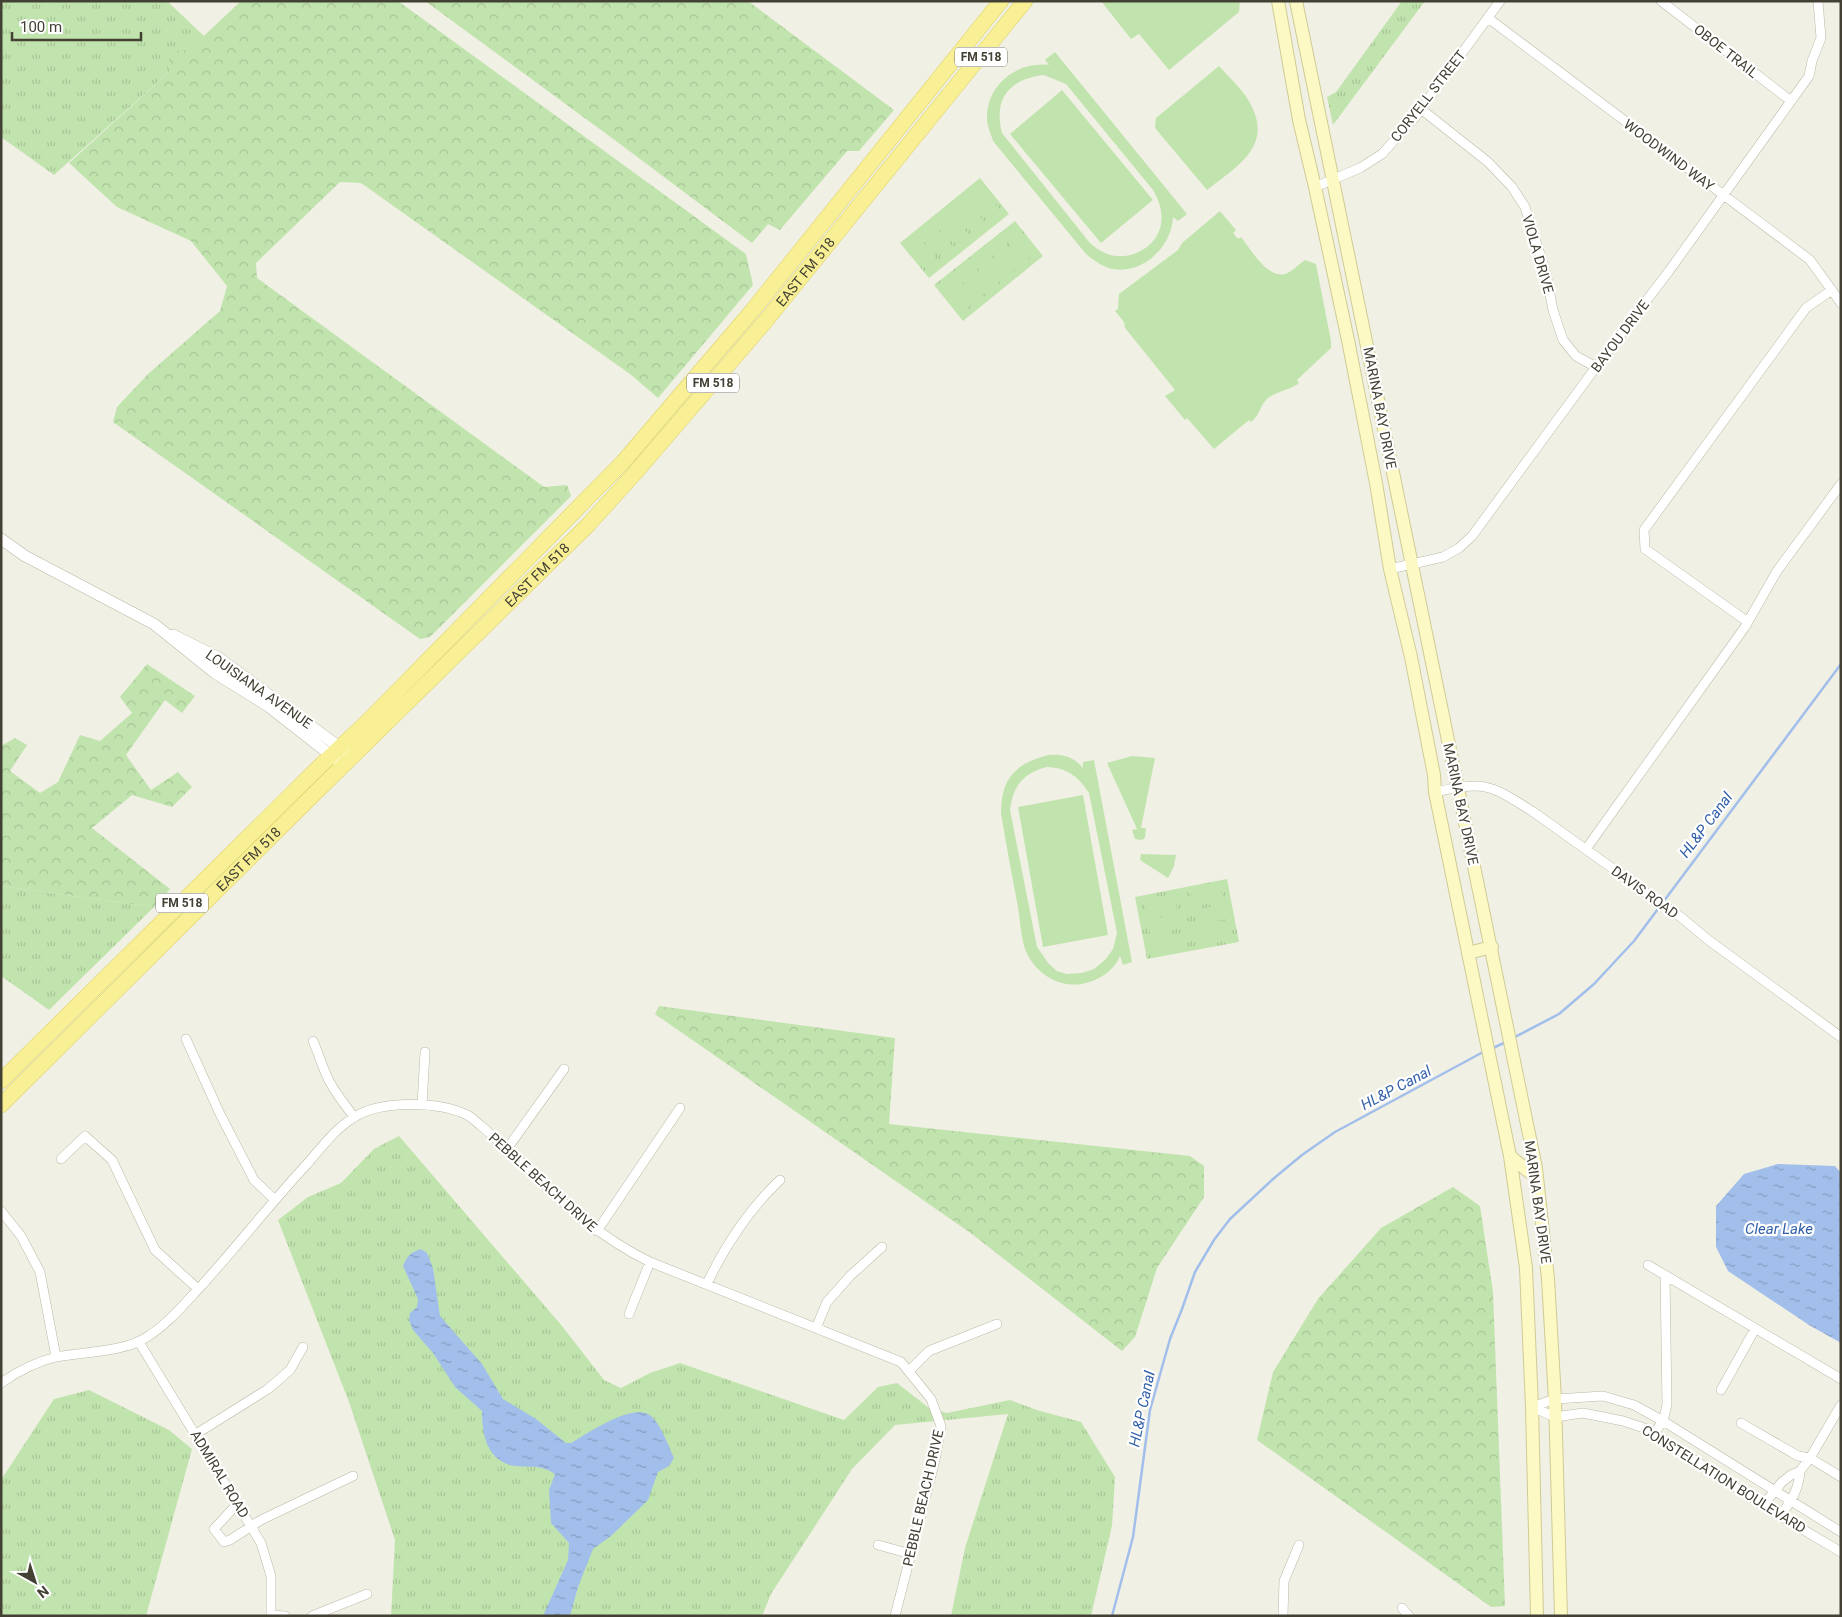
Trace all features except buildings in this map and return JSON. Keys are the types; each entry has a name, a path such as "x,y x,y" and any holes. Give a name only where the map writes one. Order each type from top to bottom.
{"main road":[{"name":"EAST FM 518","path":"1,1081 335,751 368,721 623,462 752,311 1001,1"},
{"name":"EAST FM 518","path":"1,1106 588,525 699,400 764,323 1025,1"},
{"name":"MARINA BAY DRIVE","path":"1278,1 1299,120 1348,340 1390,569 1411,657 1434,775 1435,792 1484,1022 1510,1156 1526,1268 1532,1407 1537,1616"},
{"name":"MARINA BAY DRIVE","path":"1296,1 1536,1168 1548,1278 1555,1399 1561,1616"},
{"path":"956,56 972,68"},
{"path":"834,209 850,219"},
{"path":"752,311 764,323"},
{"path":"1348,340 1366,338"},
{"path":"686,387 699,400"},
{"path":"1373,471 1391,468"},
{"path":"574,512 588,525"},
{"path":"460,626 473,639"},
{"path":"1411,657 1431,657"},
{"path":"1420,705 1439,702"},
{"path":"217,869 228,880"},
{"path":"1468,953 1492,947"},
{"path":"1510,1156 1529,1172 1536,1168"}],"street":[{"name":"CORYELL STREET","path":"1315,187 1360,168 1382,154 1421,109 1500,1"},
{"name":"OBOE TRAIL","path":"1661,1 1791,101"},
{"name":"BAYOU DRIVE","path":"1390,569 1443,557 1459,548 1472,536 1809,76 1813,58 1821,38 1818,1"},
{"name":"WOODWIND WAY","path":"1488,18 1722,196 1810,260 1841,303"},
{"name":"VIOLA DRIVE","path":"1421,109 1488,162 1512,187 1525,207 1546,273 1553,310 1563,340 1576,356 1596,367"},
{"path":"1748,622 1645,549 1644,530 1806,308 1832,290"},
{"path":"1586,849 1748,622 1777,571 1841,484"},
{"name":"LOUISIANA AVENUE","path":"1,539 25,556 154,624 215,673 268,706 348,761"},
{"name":"DAVIS ROAD","path":"1435,792 1471,785 1495,789 1532,811 1682,918 1707,939 1841,1037"},
{"path":"186,1039 220,1114 254,1180 274,1200"},
{"path":"313,1041 334,1090 354,1116"},
{"path":"422,1105 425,1052"},
{"path":"507,1149 564,1069"},
{"name":"PEBBLE BEACH DRIVE","path":"1,1383 16,1372 38,1362 139,1342 166,1323 198,1289 274,1200 340,1128 354,1116 382,1107 407,1104 445,1108 468,1115 597,1231 626,1250 650,1262 901,1362 910,1371 930,1399 941,1426 935,1460 895,1616"},
{"path":"597,1231 680,1108"},
{"path":"62,1159 85,1136 112,1160 155,1250 198,1289"},
{"path":"707,1284 719,1258 765,1194 780,1180"},
{"path":"1,1211 21,1236 40,1272 56,1357"},
{"path":"816,1328 827,1302 850,1276 882,1247"},
{"path":"629,1314 650,1262"},
{"path":"1648,1265 1841,1379"},
{"path":"1654,1434 1662,1421 1666,1406 1665,1275"},
{"path":"910,1371 929,1351 997,1324"},
{"path":"1721,1390 1755,1329"},
{"name":"ADMIRAL ROAD","path":"139,1342 261,1543 271,1576 271,1615"},
{"path":"196,1434 268,1389 290,1370 303,1348"},
{"name":"CONSTELLATION BOULEVARD","path":"1532,1407 1555,1399 1602,1396 1634,1405 1841,1532"},
{"path":"1763,1505 1791,1475 1800,1471 1810,1458 1841,1405"},
{"path":"1532,1407 1555,1417"},
{"name":"CONSTELLATION BOULEVARD","path":"1555,1417 1582,1413 1623,1421 1647,1429 1780,1516 1841,1552"},
{"path":"1741,1423 1798,1456 1810,1458 1841,1477"},
{"path":"1780,1516 1792,1501 1799,1481 1800,1471"},
{"path":"238,1503 214,1528 224,1542 261,1520 353,1476"},
{"path":"878,1544 911,1554"},
{"path":"1283,1616 1284,1581 1299,1545"},
{"path":"312,1616 367,1594"},
{"path":"1402,1608 1409,1616"},
{"path":"271,1615 285,1616"}],"green space":[{"path":"1,1 167,1 204,36 169,72 54,175 1,137"},
{"path":"241,1 398,1 746,254 753,285 658,398 630,374 361,183 340,182 256,263 257,278 544,487 567,485 571,496 430,637 420,639 113,422 117,407 148,374 220,311 227,286 191,241 117,207 69,163 169,72 169,51 189,50"},
{"path":"425,1 748,1 894,110 859,151 847,151 780,230 768,224 752,243"},
{"path":"1101,1 1240,1 1239,12 1169,70 1139,34 1131,39"},
{"path":"1402,1 1425,1 1333,125 1327,97 1336,92"},
{"path":"1055,52 1187,214 1178,221 1173,217 1167,240 1152,258 1141,265 1130,269 1118,270 1103,266 1086,254 993,141 988,127 988,107 998,86 1015,71 1037,65 1049,65 1045,60","holes":["1044,75 1066,84 1153,190 1157,198 1160,206 1161,224 1153,241 1139,252 1130,255 1112,255 1099,250 1090,243 1002,133 1000,121 1002,100 1013,86 1032,77"]},
{"path":"1219,66 1245,95 1251,105 1257,120 1257,133 1248,155 1207,190 1155,128 1156,118"},
{"path":"1062,90 1153,200 1101,243 1010,134"},
{"path":"980,178 1009,214 929,278 900,243"},
{"path":"981,187 1001,211 990,220 970,196"},
{"path":"966,199 985,223 974,232 955,208"},
{"path":"1220,211 1236,230 1233,233 1238,239 1241,237 1260,262 1272,272 1285,274 1305,260 1316,264 1331,348 1297,380 1299,383 1267,399 1251,422 1249,420 1214,449 1187,418 1185,420 1165,396 1175,390 1125,328 1124,322 1115,311 1118,309 1119,294 1178,250 1182,243"},
{"path":"950,212 970,236 959,245 939,221"},
{"path":"1015,221 1043,256 963,321 934,285"},
{"path":"934,225 954,248 943,257 923,233"},
{"path":"1016,229 1035,253 1024,262 1005,238"},
{"path":"919,237 938,261 927,270 908,246"},
{"path":"1000,242 1020,266 1008,275 989,251"},
{"path":"985,254 1004,278 993,287 973,263"},
{"path":"969,267 988,291 977,300 958,276"},
{"path":"953,280 972,304 961,313 942,289"},
{"path":"147,664 195,696 182,713 165,700 126,755 151,790 178,772 192,787 172,807 132,795 92,828 170,889 154,907 1,886 1,746 15,738 27,745 10,771 40,793 58,782 80,735 100,741 132,713 120,697"},
{"path":"1049,755 1064,756 1076,761 1083,768 1083,762 1094,760 1132,962 1123,965 1120,956 1110,971 1082,984 1073,985 1055,981 1040,971 1029,957 1022,939 1001,813 1007,781 1019,768 1037,758","holes":["1047,767 1071,774 1081,782 1089,793 1117,933 1113,949 1105,960 1094,969 1082,973 1067,974 1057,971 1049,964 1037,947 1010,810 1017,787 1026,777"]},
{"path":"1132,756 1155,758 1141,828 1146,828 1145,838 1141,840 1135,839 1132,830 1137,829 1107,763"},
{"path":"1083,795 1108,935 1043,947 1018,807"},
{"path":"1141,854 1176,855 1174,866 1168,878 1140,860"},
{"path":"1227,879 1239,942 1147,959 1135,897"},
{"path":"1220,885 1223,899 1193,905 1190,891"},
{"path":"1,886 154,907 49,1010 1,976"},
{"path":"1174,894 1177,908 1147,914 1144,900"},
{"path":"1224,905 1227,919 1197,924 1194,910"},
{"path":"1178,914 1180,928 1150,934 1147,920"},
{"path":"1228,924 1230,938 1200,944 1198,930"},
{"path":"1181,933 1184,947 1154,953 1151,939"},
{"path":"659,1006 895,1038 889,1124 1190,1156 1204,1166 1204,1197 1157,1268 1135,1337 1122,1351 972,1234 655,1014"},
{"path":"399,1136 562,1326 604,1380 621,1388 650,1373 680,1363 844,1420 878,1387 897,1383 929,1408 947,1413 1010,1400 1037,1410 1081,1422 1115,1477 1112,1526 1091,1616 951,1616 965,1548 1008,1414 895,1425 852,1469 771,1594 762,1616 391,1616 395,1540 349,1402 278,1220 308,1197 341,1183 374,1149"},
{"path":"1453,1187 1480,1206 1493,1292 1505,1606 1491,1607 1257,1440 1273,1372 1318,1299 1381,1228"},
{"path":"89,1390 169,1430 192,1449 146,1616 1,1616 1,1480 54,1399"}],"water":[{"name":"Clear Lake","path":"1778,1164 1835,1166 1841,1173 1841,1343 1809,1325 1728,1271 1716,1247 1716,1206 1744,1174"},
{"path":"421,1249 427,1253 433,1268 440,1316 482,1364 503,1399 536,1419 566,1443 571,1443 599,1426 623,1415 644,1413 652,1417 659,1426 674,1458 669,1466 658,1472 648,1500 611,1536 593,1549 578,1587 570,1616 543,1616 568,1560 569,1543 551,1523 549,1490 555,1474 538,1467 510,1465 496,1457 487,1444 483,1428 482,1411 455,1387 433,1353 413,1330 409,1320 410,1313 417,1307 418,1299 403,1266 410,1255"}],"waterway":[{"name":"HL&P Canal","path":"1513,1038 1559,1014 1594,984 1634,941 1841,664"},
{"name":"HL&P Canal","path":"1493,1048 1506,1042"},
{"name":"HL&P Canal","path":"1112,1616 1133,1537 1150,1410 1170,1339 1195,1272 1214,1240 1230,1219 1302,1155 1335,1132 1485,1051"}]}
